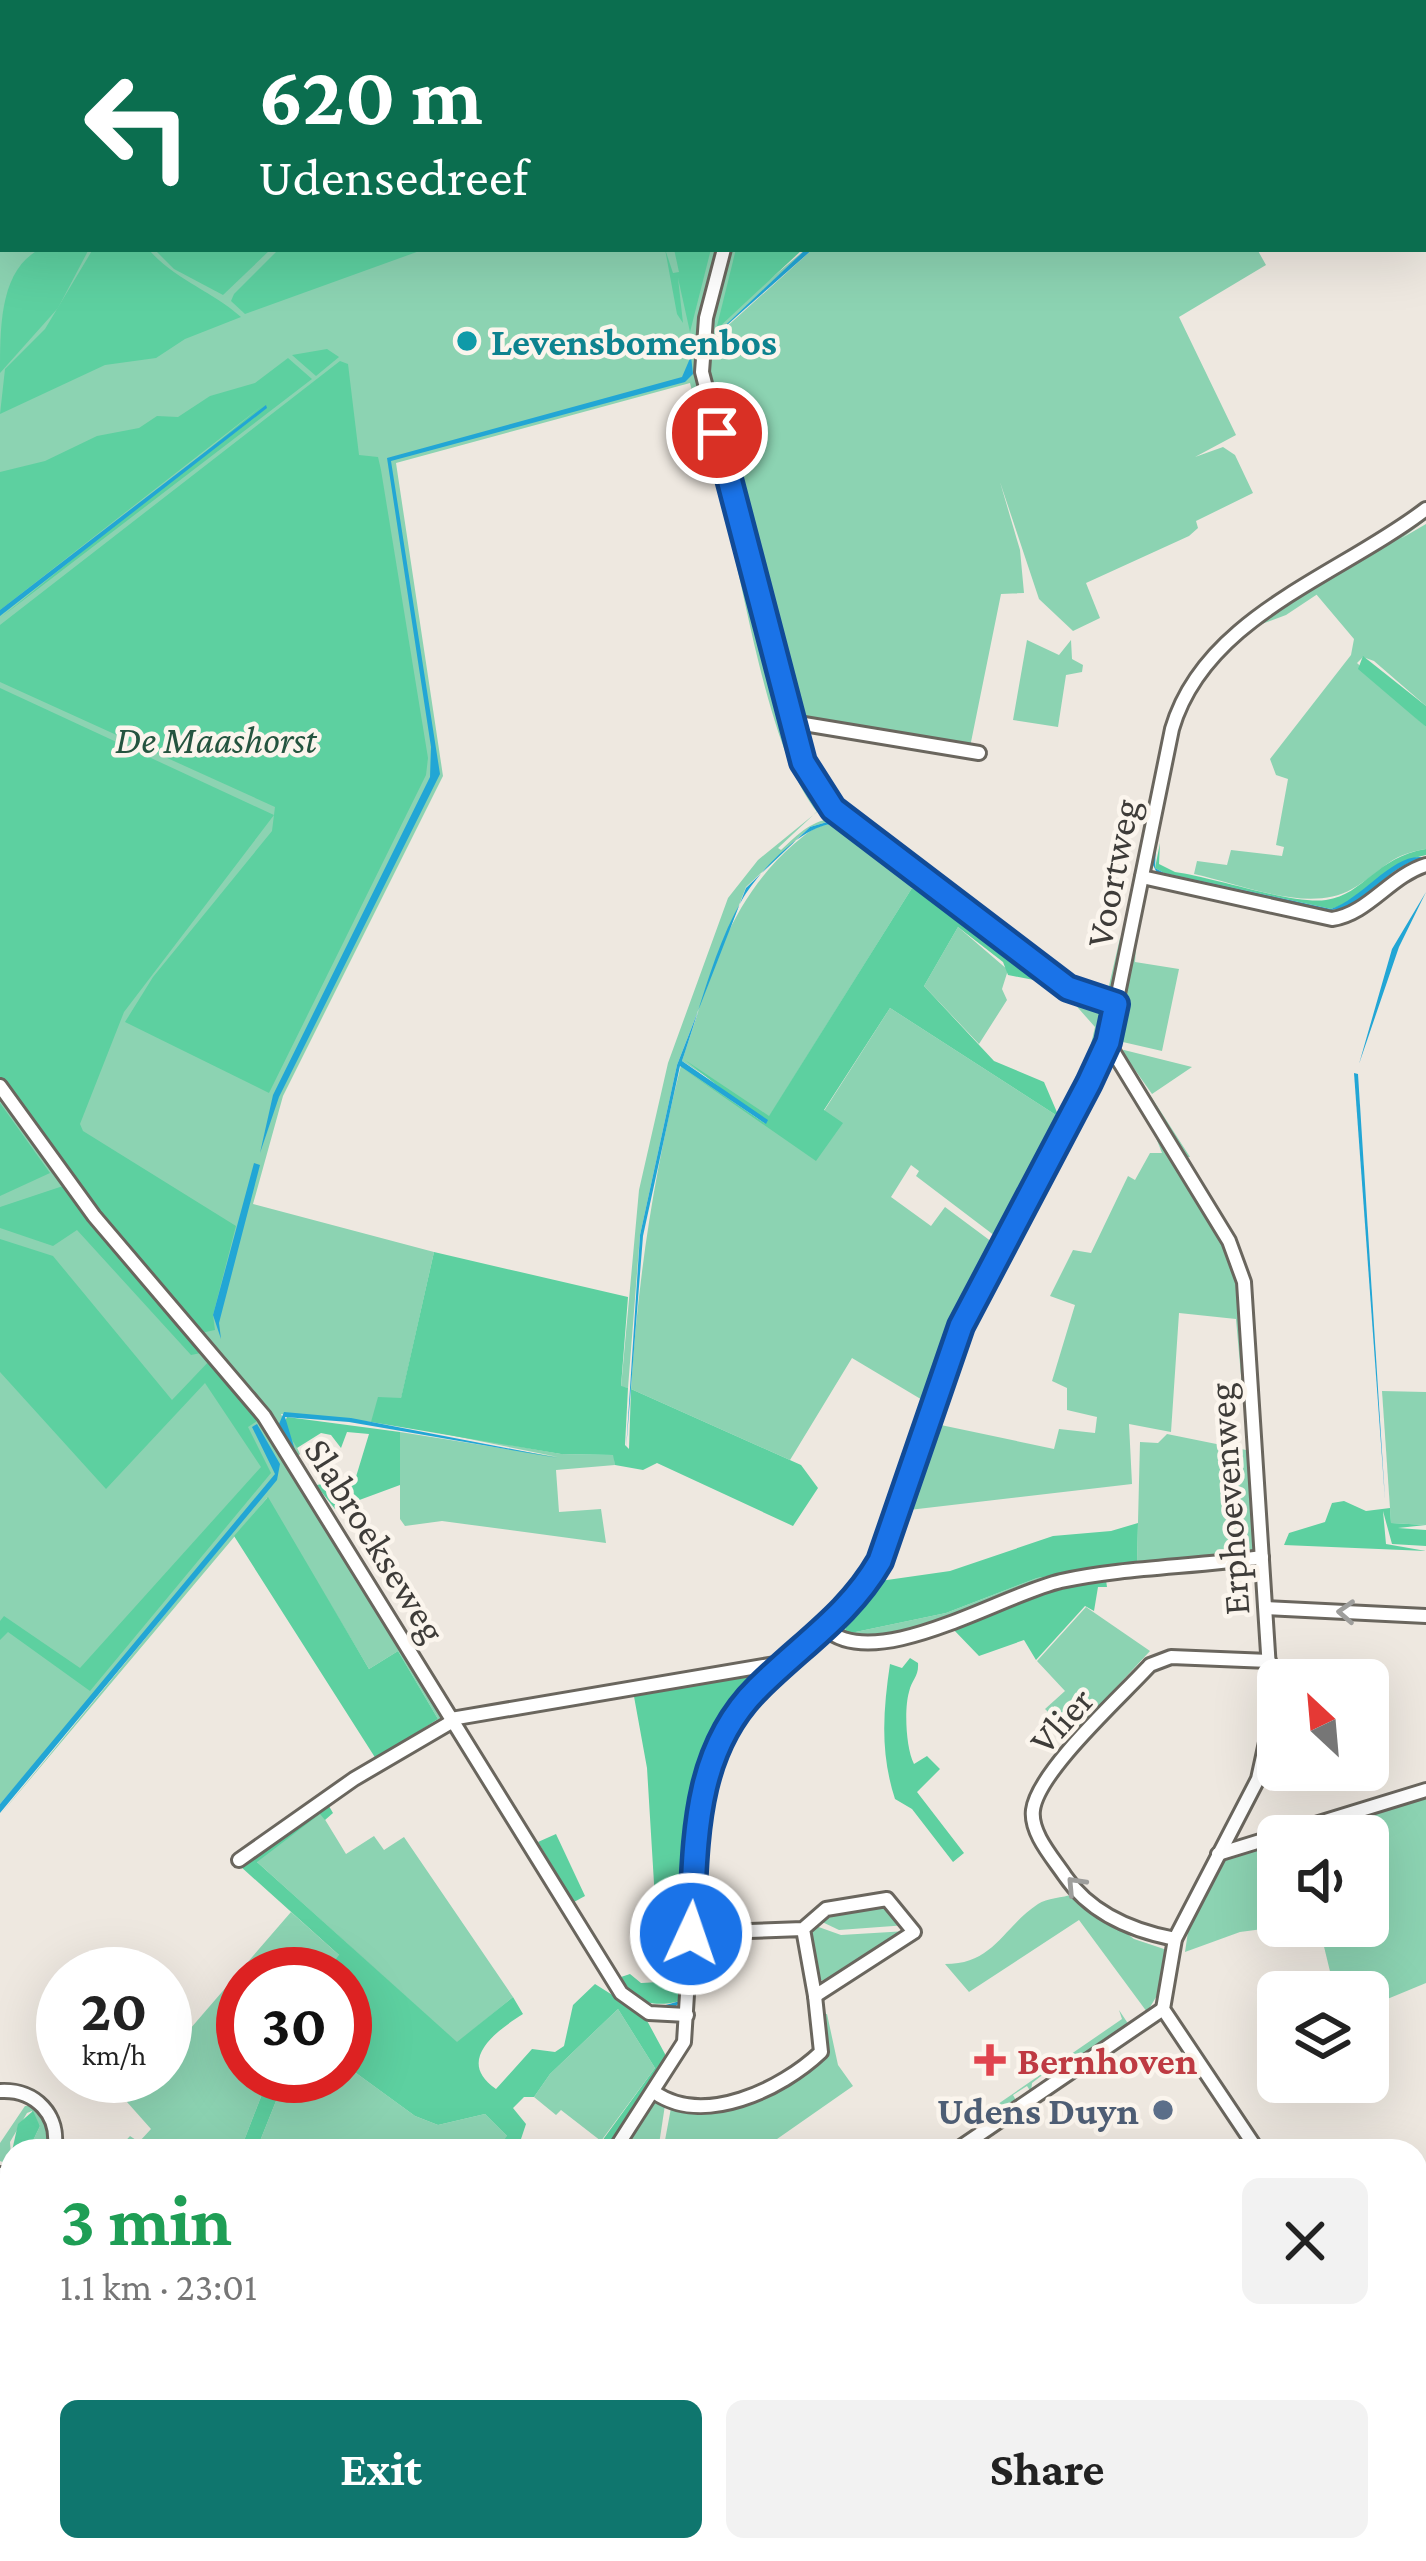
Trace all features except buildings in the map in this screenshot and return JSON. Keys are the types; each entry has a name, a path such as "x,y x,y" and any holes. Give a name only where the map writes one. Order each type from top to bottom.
{"street":[{"path":"723,252 706,319 702,372 792,722 815,788 833,809 1068,988 1116,1004"},
{"name":"Voortweg","path":"622,2139 680,2054 687,2015 699,1804 713,1749 756,1689 860,1596 880,1561 961,1326 1108,1042 1172,729 1200,666 1235,634 1426,509"},
{"path":"792,722 979,754"},
{"path":"1142,877 1332,919 1350,916 1390,882 1426,865"},
{"name":"Erphoevenweg","path":"1108,1042 1239,1259 1269,1659"},
{"name":"Slabroekseweg","path":"0,1086 94,1216 264,1416 621,1993 649,2013 687,2015"},
{"path":"826,1629 843,1642 874,1642 949,1624 1059,1582 1262,1557"},
{"path":"1266,1608 1426,1616"},
{"name":"Vlier","path":"1175,1939 1133,1931 1074,1889 1039,1838 1032,1812 1043,1784 1150,1665 1171,1657 1257,1661"},
{"path":"239,1860 354,1779 452,1720 788,1662"},
{"name":"Erphoevenweg","path":"1163,2009 1175,1939 1257,1775"},
{"path":"1218,1854 1426,1790"},
{"path":"691,1934 803,1929 826,1910 887,1899 914,1932 815,1996"},
{"path":"654,2092 670,2103 710,2107 759,2091 817,2057 822,2045 803,1929"},
{"path":"973,2139 1163,2009 1250,2139"},
{"path":"0,2091 18,2090 37,2098 55,2127 54,2139"}],"green space":[{"name":"De Maashorst","path":"0,252 795,252 768,281 803,252 713,339 810,252 1259,252 1266,265 1179,317 1236,435 1195,457 1223,447 1235,455 1253,493 1196,521 1198,528 1189,536 1086,583 1100,618 1073,631 1039,599 1000,482 1020,550 1024,593 1001,594 970,747 793,717 708,383 700,331 694,340 685,338 684,344 699,363 736,529 728,531 690,383 396,463 443,776 283,1096 253,1204 434,1252 401,1399 371,1422 281,1414 300,1454 290,1464 446,1717 234,1860 438,1719 398,1651 369,1669 267,1498 0,1815 223,1544 0,1804"},
{"path":"36,252 87,252 58,308 0,373 5,301 27,258"},
{"path":"91,252 151,252 241,317 185,339 156,358 105,365 0,414 5,369 45,329"},
{"path":"157,252 268,252 223,295 174,269"},
{"path":"276,252 417,252 245,314 231,301"},
{"path":"666,252 673,273 679,272 675,252 710,252 690,332 678,278 683,323 677,314"},
{"path":"735,252 800,252 716,330"},
{"path":"327,349 339,357 316,376 292,355"},
{"path":"288,358 312,379 0,618 263,405 0,610 0,472 45,461 97,436 139,428 157,416 178,417 210,396 255,383"},
{"path":"340,361 348,364 359,455 378,457 381,470 428,758 426,775 269,1093 125,1022 153,977 272,831 275,807 0,682 0,625"},
{"path":"1426,514 1426,520 1402,538 1426,524 1426,706 1374,661 1363,657 1357,663 1426,727 1426,849 1394,860 1352,889 1316,899 1274,895 1194,874 1197,861 1227,865 1231,850 1282,856 1284,847 1276,845 1288,779 1276,775 1270,759 1351,655 1354,639 1317,595 1259,625 1214,660 1235,639"},
{"path":"731,541 742,542 803,774 824,805 817,812 801,787 775,721"},
{"path":"1027,640 1059,655 1071,640 1072,659 1083,665 1082,672 1066,675 1058,727 1013,720"},
{"path":"1363,656 1426,706 1426,727 1358,669"},
{"path":"0,688 274,815 124,1012 80,1124 83,1131 236,1226 213,1315 215,1330 201,1333 90,1205 0,1079"},
{"path":"809,727 812,752 806,746 838,801 1068,977 1108,990 1120,938 1125,942 1113,992 1107,996 1079,990 843,813 818,786 797,733"},
{"path":"813,815 778,848 815,823 831,819 841,819 1043,974 1105,1006 1108,1018 1097,1060 1068,1111 1063,1110 1086,1066 1095,1027 1064,992 920,886 912,888 769,1117 682,1061 701,1003 677,1065 640,1235 628,1388 621,1387 639,1190 668,1063 728,898 758,860","holes":["834,820 905,875 835,824 823,825 771,867 728,934 746,887 810,827"]},
{"path":"1160,843 1159,864 1175,872 1312,900 1351,891 1409,853 1426,849 1426,855 1400,865 1331,909 1164,873 1155,868"},
{"path":"912,888 948,910 953,907 1039,973 1034,980 1008,975 1003,962 958,927 924,986 994,1061 1044,1082 1059,1117 890,1008 824,1110 843,1123 816,1161 682,1068 766,1124 685,1060 769,1116"},
{"path":"958,927 1008,970 1002,989 1007,1000 979,1044 924,986"},
{"path":"1136,946 1135,962 1179,969 1162,1051 1114,1040"},
{"path":"890,1008 1059,1117 995,1236 916,1176 919,1171 911,1165 891,1197 931,1226 945,1207 992,1242 949,1329 924,1401 852,1358 790,1460 631,1389 648,1226 671,1105 681,1065 816,1160 824,1111"},
{"path":"1124,1050 1192,1067 1152,1094 1123,1053 1190,1157 1183,1157 1117,1052"},
{"path":"0,1103 50,1173 0,1196"},
{"path":"1147,1115 1239,1273 1248,1385 1242,1387 1236,1319 1179,1313 1171,1432 1129,1424 1132,1484 909,1510 936,1424 1054,1449 1059,1429 1095,1433 1097,1417 1067,1410 1067,1388 1052,1381 1075,1305 1050,1296 1073,1250 1091,1253 1128,1176 1135,1180 1150,1153 1162,1153"},
{"path":"66,1185 206,1352 191,1355 77,1230 53,1246 0,1228 0,1207"},
{"path":"0,1239 53,1256 172,1400 212,1358 260,1419 248,1427 271,1473 90,1691 8,1632 0,1640 0,1621 4,1616 80,1668 261,1467 205,1383 106,1489 0,1372"},
{"path":"434,1252 628,1297 621,1386 628,1388 625,1445 629,1449 631,1389 801,1465 818,1488 793,1526 657,1463 643,1470 615,1465 613,1455 561,1454 371,1422 378,1397 401,1398"},
{"path":"1382,1391 1426,1392 1426,1525 1391,1523"},
{"path":"1246,1405 1258,1548 1254,1554 1121,1573 872,1640 860,1641 847,1634 946,1613 1037,1578 1137,1562 1140,1442 1158,1443 1167,1434 1246,1450"},
{"path":"287,1417 400,1432 400,1485 335,1509 316,1485 355,1480 369,1434 347,1432 341,1448 331,1435 321,1433 297,1448 283,1425"},
{"path":"395,1424 561,1454 614,1455 615,1465 556,1470 559,1512 601,1509 606,1543 442,1521 405,1526 400,1519 400,1432 558,1457"},
{"path":"268,1497 369,1669 398,1651 438,1719 376,1759 234,1536"},
{"path":"1344,1501 1366,1511 1390,1508 1391,1523 1426,1525 1398,1528 1426,1530 1426,1546 1392,1544 1383,1511 1386,1544 1426,1551 1284,1545 1289,1533 1325,1522 1332,1503"},
{"path":"906,1518 880,1581 846,1622 846,1633 838,1629 885,1563"},
{"path":"1138,1523 1137,1562 1037,1578 946,1613 846,1634 846,1622 880,1581 950,1571 1053,1536 1111,1531"},
{"path":"1106,1580 1107,1587 1098,1587 1094,1611 1085,1606 1036,1660 1024,1640 979,1656 952,1628 1045,1590"},
{"path":"1086,1607 1150,1651 1072,1735 1045,1709 1065,1691 1037,1661"},
{"path":"910,1658 918,1663 907,1708 911,1757 914,1764 927,1756 940,1769 917,1792 964,1853 953,1862 912,1809 895,1799 890,1782 884,1732 890,1664 902,1668"},
{"path":"767,1668 712,1732 690,1795 681,1864 680,2001 645,2001 621,1977 630,1974 641,1983 660,1982 647,1768 633,1691"},
{"path":"1426,1786 1426,1983 1389,1998 1389,1971 1330,1971 1324,1947 1389,1947 1389,1815 1345,1815"},
{"path":"326,1801 333,1813 325,1820 320,1814 257,1862 351,1947 330,1947 240,1866"},
{"path":"321,1813 346,1854 374,1836 384,1850 404,1837 513,1997 457,2043 372,1966 372,1947 351,1947 256,1861"},
{"path":"556,1834 585,1896 574,1902 538,1842"},
{"path":"1257,1846 1257,1930 1185,1952 1189,1925 1227,1857"},
{"path":"1074,1894 1134,1939 1167,1950 1161,1989 1147,2012 1079,1920 969,1992 945,1964 975,1958 1038,1904"},
{"path":"889,1905 907,1925 839,1930 818,1920 825,1914"},
{"path":"291,1912 330,1947 261,1947"},
{"path":"813,1925 841,1935 907,1931 827,1983 815,1977 809,1933"},
{"path":"372,1966 457,2042 513,1997 523,2014 492,2038 479,2057 484,2078 496,2089 532,2049 555,2052 564,2046 573,2005 595,1984 644,2015 665,2054 665,2068 615,2139 603,2139 655,2068 618,2009 550,2074 534,2097 524,2097 513,2108 526,2124 521,2139 505,2139 485,2114 438,2125 415,2116 372,2085"},
{"path":"216,1999 216,2103 259,2103 245,2139 142,2139 151,2129 128,2103 192,2103 192,2027"},
{"path":"618,2009 655,2068 602,2139 561,2110 556,2115 534,2097 550,2074"},
{"path":"1119,2010 1129,2025 1063,2070 1053,2056 1061,2061 1122,2019"},
{"path":"822,2014 827,2014 838,2065 853,2086 777,2139 665,2139 671,2108 709,2112 729,2108 821,2061"},
{"path":"1051,2057 1061,2072 1050,2079 1045,2073 1032,2083 1031,2092 1027,2086 1013,2095 1017,2102 987,2122 977,2108 985,2113 1053,2066"},
{"path":"372,2085 415,2116 438,2125 485,2114 508,2137 506,2139 261,2139 275,2103 372,2103"},
{"path":"259,2103 275,2103 261,2139 245,2139"},
{"path":"651,2104 665,2105 660,2139 627,2139"},
{"path":"25,2106 34,2106 49,2138 34,2139 40,2126 32,2111 12,2139 3,2139"},
{"path":"33,2111 40,2126 34,2139 15,2139 18,2124"}],"water":[{"path":"803,252 810,252 712,338"},
{"path":"691,356 693,374 685,382 391,461 440,774 279,1097 260,1153 273,1095 430,777 431,747 387,458 682,377"},
{"path":"267,408 0,616 0,610"},
{"path":"806,744 835,794 1041,955 838,801 819,778"},
{"path":"834,820 908,877 835,824 795,841 810,827"},
{"path":"1156,845 1155,868 1164,873 1331,909 1403,861 1426,858 1403,866 1348,906 1332,910 1310,909 1255,900 1157,873 1152,863"},
{"path":"1426,892 1399,947 1359,1064 1392,949"},
{"path":"739,905 698,1011 715,958"},
{"path":"698,1011 682,1061 768,1120 766,1124 680,1066 643,1236 626,1450 640,1235 677,1065"},
{"path":"1354,1073 1358,1074 1385,1499"},
{"path":"254,1163 260,1165 219,1323 221,1339 213,1315"},
{"path":"284,1412 351,1418 558,1458 349,1422 285,1417 295,1450 279,1424"},
{"path":"257,1424 280,1464 277,1480 0,1813 0,1804 275,1474 252,1427"},
{"path":"700,1772 684,1865 681,2001 675,2007 662,2006 680,2001 682,1865 686,1824 695,1785"}],"place":[{"name":"Levensbomenbos","path":"467,341"},
{"name":"Bernhoven","path":"990,2060"},
{"name":"Udens Duyn","path":"1163,2110"}],"route":[{"path":"691,1934 699,1804 713,1749 756,1689 860,1596 880,1561 961,1326 1089,1083 1108,1042 1116,1004 1068,988 833,809 815,788 803,762 717,433"}]}
